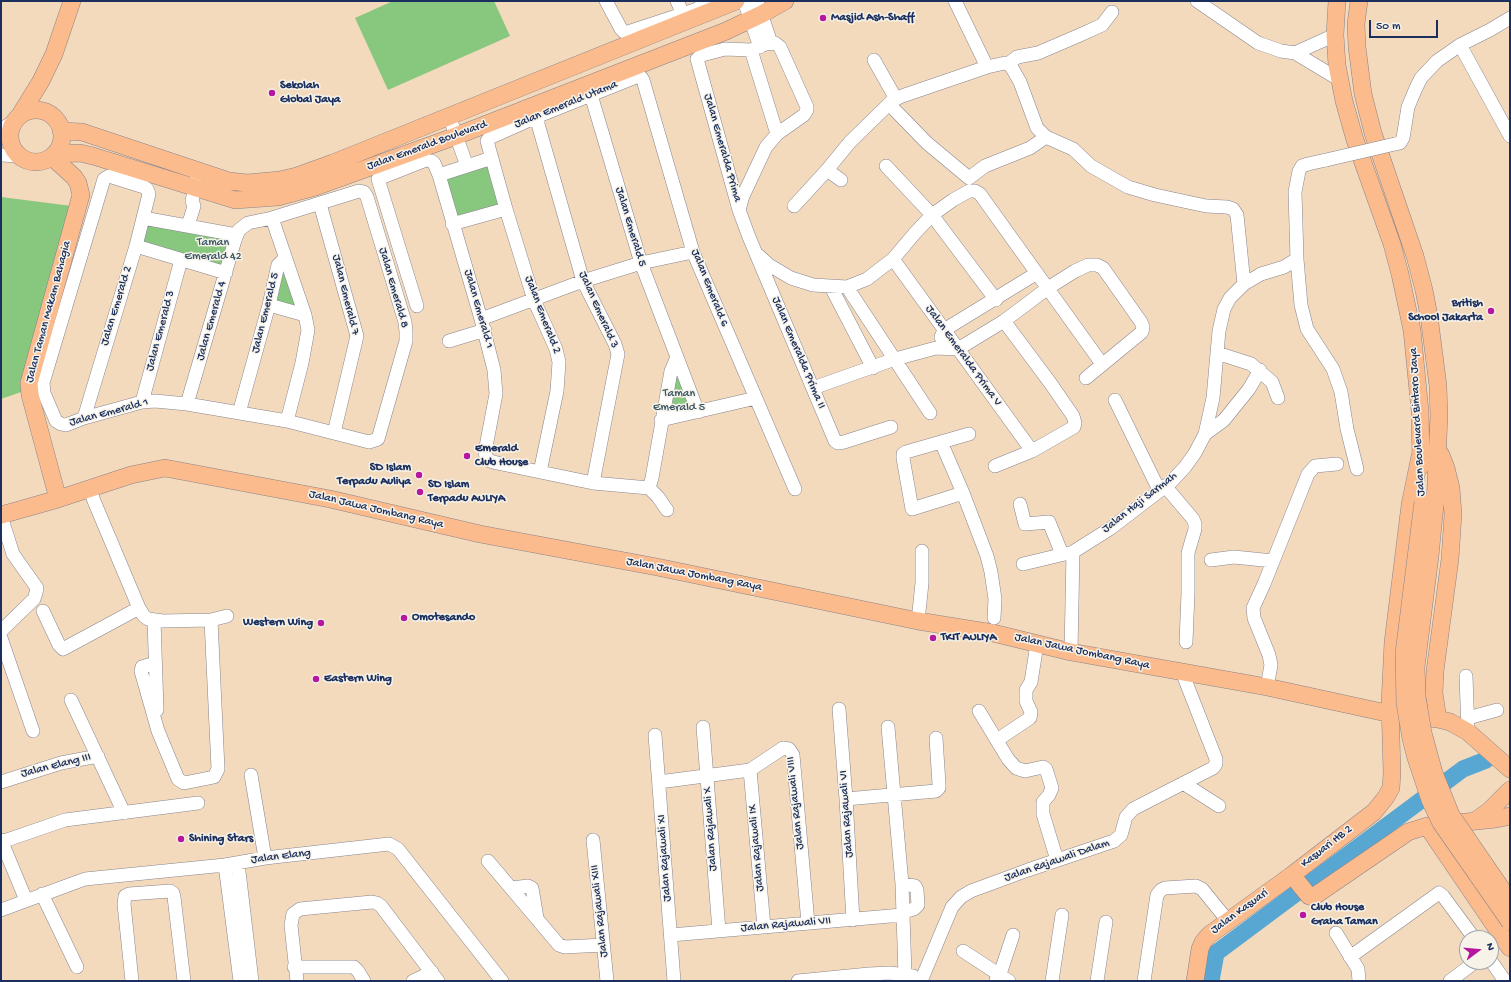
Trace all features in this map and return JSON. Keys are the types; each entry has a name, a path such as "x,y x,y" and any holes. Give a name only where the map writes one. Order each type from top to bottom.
{"main road":[{"path":"41,81 43,100 62,131 62,139 60,147 54,155 42,162 34,163 26,161 15,152 10,141 10,130 41,81 54,54 72,1"},
{"name":"Jalan Emerald Boulevard","path":"62,131 82,132 229,181 247,183 280,180 297,176 446,118 736,1"},
{"name":"Jalan Emerald Boulevard","path":"54,155 80,153 235,200 278,197 315,188 453,137 719,34 757,12 785,1"},
{"name":"Jalan Boulevard Bintaro Jaya","path":"1337,1 1335,35 1337,65 1340,80 1355,140 1392,244 1412,330 1415,353 1420,411 1420,456 1429,504 1430,556 1416,667 1417,696 1423,732 1434,773 1451,815 1510,901"},
{"name":"Jalan Boulevard Bintaro Jaya","path":"1358,1 1356,24 1357,47 1363,94 1373,133 1415,256 1426,303 1438,386 1438,448 1404,653 1404,703 1416,758 1430,800 1441,823 1510,922"},
{"path":"18,117 31,110 38,110 51,115"},
{"path":"74,177 73,167 74,162 80,153 77,145 79,136 82,132"},
{"name":"Jalan Taman Makam Bahagia","path":"54,155 78,182 81,195 29,383 30,395 58,499"},
{"path":"1438,448 1446,468 1451,488 1452,514 1450,559 1434,693 1438,719"},
{"name":"Kasuari HB 2","path":"1420,456 1410,505 1393,642 1391,672 1391,788 1374,812 1294,877 1310,896 1315,896 1408,832 1426,826 1496,819 1510,816"},
{"name":"Jalan Jawa Jombang Raya","path":"1,515 58,499 131,475 165,468 330,499 480,534 657,567 918,622 994,626 1037,644 1071,652 1267,687 1391,714 1438,719 1468,725 1510,769"},
{"path":"1475,821 1489,811 1510,790"},
{"path":"1426,826 1510,948"},
{"name":"Jalan Kasuari","path":"1195,981 1202,942 1228,920 1294,877"}],"street":[{"path":"606,1 624,32 632,31 695,10 710,1"},
{"path":"677,1 683,14"},
{"path":"744,1 757,12 761,47 777,134"},
{"path":"955,1 987,67"},
{"path":"1197,1 1258,43 1281,51 1295,53 1340,80"},
{"path":"1008,64 1017,57 1038,53 1102,25 1112,12"},
{"path":"1357,469 1347,429 1341,392 1333,369 1307,329 1301,305 1297,259 1295,192 1299,171 1302,166 1308,164 1395,144 1402,141 1408,107 1421,78 1437,60 1460,45 1510,18"},
{"path":"1295,53 1335,35"},
{"name":"Jalan Emeralda Prima","path":"775,43 780,47 807,110 804,115 777,134 766,147 743,196 739,210 697,59 702,54 725,49 761,47 775,43"},
{"path":"1460,45 1510,136"},
{"path":"874,60 892,101 927,143 969,178 985,166 1030,148 1046,137"},
{"path":"794,206 850,142 892,101 1005,62 1020,82 1037,128 1046,137 1073,149 1091,166 1128,186 1162,197 1206,206 1226,207 1233,210 1237,215 1244,284"},
{"name":"Jalan Emerald Utama","path":"489,138 536,116 636,77 641,77 643,80"},
{"name":"Jalan Emerald 6","path":"643,80 694,252 795,489"},
{"name":"Jalan Emerald 5","path":"590,95 640,263 698,412"},
{"name":"Jalan Emerald 3","path":"536,116 583,281 615,344 618,354 593,483"},
{"path":"1,130 18,117"},
{"path":"446,118 464,167"},
{"name":"Jalan Emerald 2","path":"489,138 487,141 534,300 556,349 559,362 557,391 540,472"},
{"path":"1,155 19,156"},
{"path":"417,306 378,179 426,160 431,160 437,169 464,167 492,158"},
{"path":"886,166 932,215 996,300"},
{"name":"Jalan Emerald 1","path":"437,169 452,224 483,324 496,382 496,394 485,452 486,457 490,461 497,463 540,472"},
{"path":"827,170 833,176 841,180"},
{"path":"188,226 194,206 199,203 198,189 203,172"},
{"name":"Jalan Emerald 1","path":"149,194 147,189 144,187 114,177 109,176 104,179 43,383 44,393 56,421 66,425 84,418 142,402 155,400 188,404 287,421 369,442"},
{"name":"Jalan Emerald 4","path":"188,404 237,236 243,226 248,223 272,218 359,191 364,192 367,197"},
{"path":"755,253 769,265 791,278 813,285 847,287 867,279 893,260 932,215 969,191 975,191 980,194 1038,273 1102,364"},
{"name":"Jalan Emerald 2","path":"84,418 136,246 149,194"},
{"name":"Jalan Emerald 8","path":"367,197 405,322 406,332 406,341 381,434 378,439 369,442"},
{"name":"Jalan Emerald 7","path":"320,204 357,336 334,433"},
{"path":"452,224 506,209"},
{"name":"Jalan Emeralda Prima II","path":"739,210 755,253 835,441 844,442 891,426"},
{"path":"143,218 237,236"},
{"name":"Jalan Emerald 5","path":"239,413 269,305 278,265 282,261 286,262 272,218"},
{"path":"136,246 226,273"},
{"path":"449,341 534,300 583,281 640,263 694,252"},
{"name":"Jalan Haji Sarmah","path":"1023,564 1068,553 1111,528 1162,488 1185,467 1205,434 1213,398 1219,331 1224,309 1230,298 1244,284 1261,274 1284,267 1297,259"},
{"name":"Jalan Emerald 3","path":"142,402 180,260"},
{"name":"Jalan Emeralda Prima V","path":"893,260 1032,451"},
{"path":"286,262 305,315 308,330 302,364 287,421"},
{"path":"813,388 895,359 936,348 958,349 1004,321 1048,288 1075,271 1088,265 1097,265 1103,268 1142,322 1143,327 1142,332 1086,378"},
{"path":"936,348 944,330 996,300 1038,273"},
{"path":"831,287 873,368"},
{"path":"847,287 930,413"},
{"path":"269,305 305,315"},
{"path":"995,466 1032,451 1074,427 1075,423 1073,416 1051,384 1004,321"},
{"path":"1217,353 1251,364 1260,370 1272,382 1278,398"},
{"path":"649,488 670,371 677,357"},
{"path":"1205,434 1224,420 1249,388 1260,370"},
{"path":"661,420 756,398"},
{"path":"1115,400 1162,488 1189,515 1195,524 1195,530 1188,553 1186,642"},
{"path":"963,493 912,509 902,458 903,454 906,452 969,434"},
{"path":"941,442 963,493 987,556 991,572 990,600 994,626"},
{"path":"1267,687 1271,664 1269,654 1254,618 1253,608 1274,561 1302,486 1311,469 1320,464 1337,464"},
{"path":"540,472 593,483 649,488 658,496 667,510"},
{"path":"90,489 139,608 144,616 148,619 154,620 211,620 227,616"},
{"path":"1020,504 1025,524 1049,522 1068,553 1071,652"},
{"path":"1,515 13,554 37,588 34,599 1,631"},
{"path":"918,622 922,576 922,551"},
{"path":"1211,560 1234,557 1274,561"},
{"path":"43,611 59,645 63,649 139,608"},
{"path":"154,620 158,731 178,779 184,783 214,777 218,769 211,620"},
{"path":"1,638 33,731"},
{"path":"996,740 1030,718 1031,712 1026,700 1026,690 1031,682 1037,644"},
{"name":"Jalan Rajawali Dalam","path":"923,980 952,907 961,896 1057,860 1114,841 1121,835 1126,817 1133,809 1213,768 1216,764 1216,760 1182,672"},
{"path":"1466,676 1468,725 1497,710"},
{"path":"71,700 98,756"},
{"name":"Jalan Rajawali VI","path":"839,709 853,920"},
{"path":"979,712 1008,759 1016,768 1025,771 1043,767 1046,769 1052,788 1049,795 1043,802 1043,814 1057,860"},
{"name":"Jalan Rajawali X","path":"703,727 719,931"},
{"path":"888,727 902,884 905,975"},
{"name":"Jalan Rajawali XI","path":"654,735 674,981"},
{"path":"846,799 936,791 939,788 936,738"},
{"name":"Jalan Rajawali VIII","path":"659,782 750,770 783,748 789,749 793,754 808,923"},
{"name":"Jalan Elang III","path":"1,782 61,763 98,756 124,813"},
{"name":"Jalan Rajawali IX","path":"750,770 764,927"},
{"path":"251,775 265,858"},
{"path":"1183,783 1219,806"},
{"path":"26,900 1,841 65,820 198,803"},
{"name":"Jalan Rajawali XIII","path":"593,840 607,981"},
{"name":"Jalan Elang","path":"1,910 85,878 232,864 265,858 389,844 394,846 412,866 502,981"},
{"path":"488,861 512,888 528,886 532,888 537,920 559,945 603,945"},
{"path":"232,864 240,981"},
{"path":"232,864 252,981"},
{"path":"1144,981 1156,895 1160,890 1165,888 1196,886 1202,890 1228,920"},
{"path":"132,981 124,904 125,896 129,894 170,891 173,893 184,981"},
{"path":"42,894 77,967"},
{"path":"1350,957 1439,894 1443,896 1468,930"},
{"path":"297,981 294,967 291,925 293,914 300,909 305,908 372,902 381,906 435,978 413,981"},
{"name":"Jalan Rajawali VII","path":"671,935 853,920 902,914"},
{"path":"1052,981 1062,915"},
{"path":"1097,981 1106,922"},
{"path":"1336,933 1358,969 1359,981"},
{"path":"962,951 1002,979 1013,935"},
{"path":"294,967 354,967 364,981"},
{"path":"1450,981 1464,970"},
{"path":"1497,970 1505,981"},
{"path":"798,981 890,973 923,980"}],"green space":[{"path":"393,1 494,1 510,36 388,90 355,18"},
{"path":"492,158 506,209 452,224 439,175"},
{"path":"1,197 72,206 24,391 1,399"},
{"name":"Taman Emerald 42","path":"143,218 237,235 226,273 136,246"},
{"path":"286,262 305,315 269,305"},
{"name":"Taman Emerald 5","path":"673,366 698,412 661,420"}],"waterway":[{"path":"1211,981 1216,953 1463,769 1486,760"}],"place":[{"name":"Masjid Ash-Shaff","path":"823,18"},
{"name":"Sekolah Global Jaya","path":"272,93"},
{"name":"British School Jakarta","path":"1491,311"},
{"name":"Emerald Club House","path":"467,456"},
{"name":"SD Islam Terpadu Auliya","path":"419,475"},
{"name":"SD Islam Terpadu AULIYA","path":"420,492"},
{"name":"Omotesando","path":"404,618"},
{"name":"Western Wing","path":"321,623"},
{"name":"TKIT AULIYA","path":"933,638"},
{"name":"Eastern Wing","path":"316,679"},
{"name":"Shining Stars","path":"181,839"},
{"name":"Club House Graha Taman","path":"1303,915"}]}
